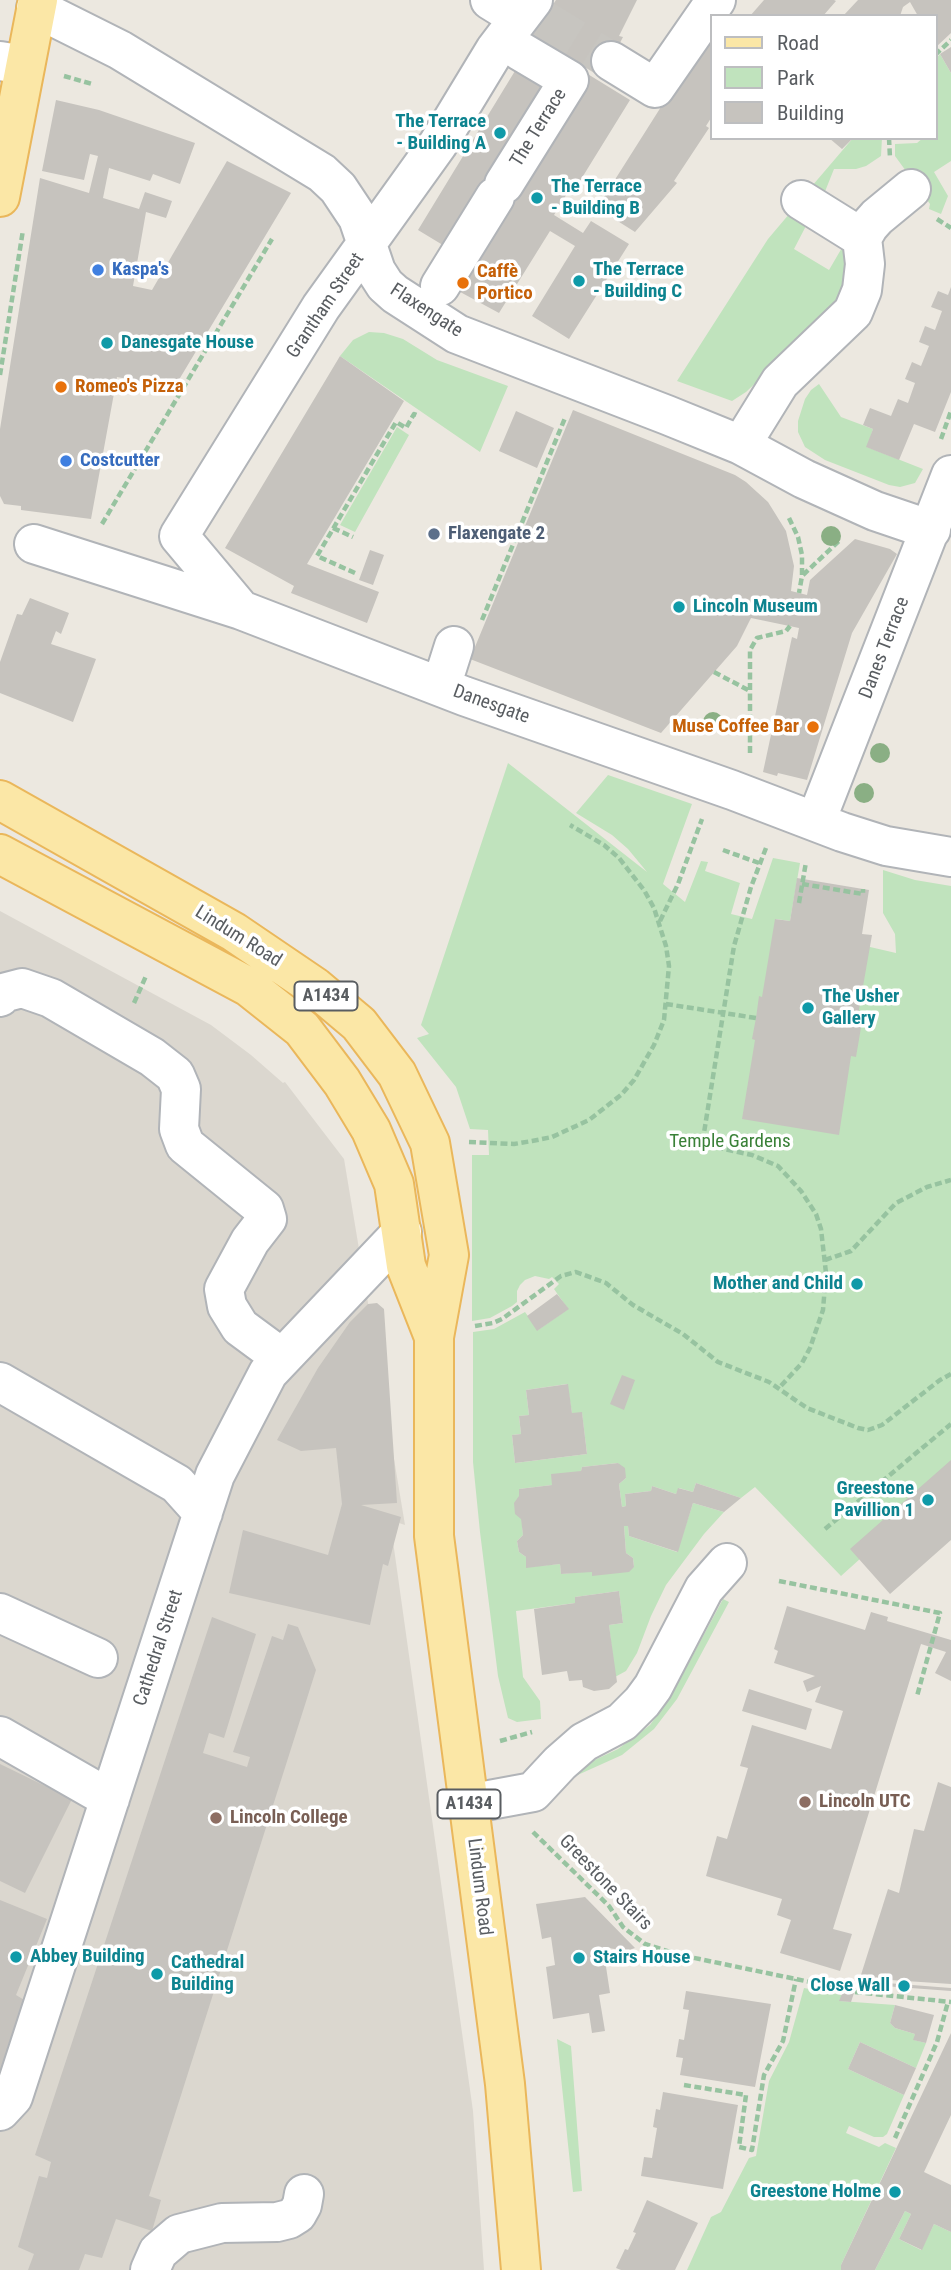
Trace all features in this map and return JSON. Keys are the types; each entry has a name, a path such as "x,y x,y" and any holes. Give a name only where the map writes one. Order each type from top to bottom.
{"main road":[{"path":"0,197 12,63 37,4"},
{"name":"Lindum Road","path":"0,800 234,932 315,987 359,1024 397,1073 430,1143 449,1255 435,1331 435,1536 505,2084 521,2270"},
{"name":"Lindum Road","path":"0,854 249,987 302,1029 342,1082 371,1130 394,1184 406,1266 435,1331"}],"street":[{"path":"611,61 655,88 716,0"},
{"name":"Flaxengate","path":"37,4 120,50 322,173 338,188 358,218 376,271 395,295 457,334 580,379 741,445 934,542"},
{"name":"Grantham Street","path":"241,610 179,536 321,307 438,144 495,50 522,21"},
{"name":"The Terrace","path":"449,271 569,80 522,21"},
{"path":"741,445 780,382 853,312 862,290 865,264 862,238 869,226 877,217 922,203"},
{"path":"808,204 862,238"},
{"name":"Danes Terrace","path":"816,821 934,542 944,462"},
{"name":"Danesgate","path":"34,544 241,610 441,687 886,846 951,857"},
{"path":"441,687 454,646"},
{"path":"0,997 3,993 22,988 51,998 152,1057 175,1075 181,1089 179,1129 186,1145 264,1209 267,1219 250,1241 224,1289 227,1306 240,1327 282,1358"},
{"name":"Cathedral Street","path":"0,2111 13,2097 221,1464 268,1373 402,1232"},
{"path":"0,1382 177,1484 203,1513"},
{"path":"470,1818 533,1792 584,1742 605,1732 629,1715 653,1687 704,1589 727,1563"},
{"path":"0,1613 98,1658"},
{"path":"0,1736 110,1799"},
{"path":"150,2270 159,2252 179,2234 222,2223 277,2222 297,2214 304,2194"}],"path":[{"path":"937,53 951,40"},
{"path":"889,140 888,155 922,203 951,228"},
{"path":"943,223 945,216"},
{"path":"99,530 272,239"},
{"path":"454,646 470,651 580,379"},
{"path":"944,462 951,411"},
{"path":"355,573 317,556 396,422 406,428 414,414 419,416"},
{"path":"785,511 798,537 802,576 799,593"},
{"path":"333,528 353,537"},
{"path":"802,576 835,545"},
{"path":"750,755 750,650 757,638 786,631 790,626"},
{"path":"714,672 750,691"},
{"path":"660,922 678,884 715,784"},
{"path":"430,1143 514,1144 561,1133 589,1120 621,1095 645,1063 662,1026 669,966 660,922 644,890 619,858 604,845 570,825"},
{"path":"775,850 764,847 739,923 703,1139 715,1147 766,1161 787,1175 816,1214 821,1229 826,1273 823,1310 802,1363 779,1388"},
{"path":"723,850 759,863"},
{"path":"799,903 806,861 800,857"},
{"path":"802,884 863,894 863,889"},
{"path":"666,1004 756,1018"},
{"path":"825,1261 851,1251 896,1203 928,1187 951,1180"},
{"path":"435,1331 494,1323 521,1307 561,1276 576,1272 606,1283 633,1305 683,1334 718,1362 769,1382 807,1408 858,1429 868,1430 882,1425 951,1374"},
{"path":"825,1528 951,1424"},
{"path":"779,1581 940,1613 917,1696"},
{"path":"460,1742 501,1741 535,1730"},
{"name":"Greestone Stairs","path":"470,1818 524,1828 538,1834 609,1906 623,1927 645,1944 680,1955 844,1989"},
{"path":"684,2085 746,2095 739,2147 752,2150 764,2076 783,2042 796,1979"},
{"path":"855,1992 949,2002 937,2042 895,2138"}],"shaded area":[{"name":"Lincoln College","path":"0,911 211,1025 285,1082 344,1159 405,1525 390,1520 473,2111 484,2270 0,2270"}],"green space":[{"path":"940,54 951,73 951,161 934,172 948,196 941,214 929,209 930,204 895,156 895,144 937,140 937,58"},
{"path":"851,140 882,140 881,156 866,166 834,169 824,194 812,186"},
{"path":"790,213 807,224 794,249 829,270 843,246 849,266 839,304 746,392 732,401 677,381 768,239"},
{"path":"369,332 403,339 437,360 508,386 480,452 340,356 353,340"},
{"path":"819,384 841,417 873,429 867,447 923,469 915,483 900,487 889,485 825,460 805,447 798,432 798,421 805,399"},
{"path":"397,427 409,435 355,532 340,525"},
{"name":"Temple Gardens","path":"508,763 647,872 612,835 576,813 608,775 692,804 663,884 685,902 701,861 708,862 705,871 740,883 731,914 752,919 773,858 800,863 790,921 776,919 775,925 896,953 895,934 883,913 883,870 915,880 951,886 951,1477 841,1576 755,1487 741,1498 696,1483 693,1492 679,1488 676,1494 652,1486 651,1491 625,1494 626,1506 622,1507 619,1484 626,1478 618,1463 582,1467 581,1471 552,1485 519,1489 523,1535 517,1541 519,1552 526,1557 526,1567 560,1564 561,1574 634,1567 633,1558 626,1553 624,1526 628,1526 629,1536 677,1552 693,1503 724,1512 666,1585 637,1653 626,1671 615,1677 609,1625 623,1623 619,1591 575,1597 575,1603 516,1611 523,1677 540,1701 541,1719 517,1722 508,1718 498,1676 473,1462 473,1332 494,1329 525,1312 538,1330 568,1309 554,1289 559,1284 552,1277 549,1279 535,1276 520,1285 517,1302 512,1306 490,1318 472,1321 472,1155 489,1155 488,1130 470,1129 456,1087 417,1038 429,1034 421,1025","holes":["567,1384 572,1413 582,1413 587,1454 515,1463 512,1435 521,1434 519,1416 529,1415 526,1390"]},
{"path":"723,1599 729,1602 677,1699 654,1729 622,1755 571,1778 569,1772 618,1749 650,1725 671,1696"},
{"path":"804,1988 842,1995 840,2001 895,2005 890,2023 895,2028 915,2034 914,2040 926,2043 916,2068 860,2042 848,2069 904,2095 887,2134 883,2137 874,2137 849,2126 846,2133 879,2147 885,2143 896,2148 841,2270 687,2270 711,2217 721,2212 749,2158 756,2156 769,2081 789,2042"},
{"path":"557,2039 571,2046 582,2191 573,2192"},
{"path":"905,2211 911,2214 899,2239 921,2250 934,2224 951,2232 951,2270 875,2270"}],"building":[{"path":"556,0 637,0 619,36 623,37 604,74 584,64 582,69 530,39"},
{"path":"764,0 836,1 825,14 752,14"},
{"path":"858,0 951,0 951,33 937,46 937,14 917,14 910,2 903,7 901,14 845,14"},
{"path":"710,33 710,120 706,126 709,128 674,181 677,183 635,232 597,208"},
{"path":"951,47 951,73 940,54"},
{"path":"518,66 586,73 630,100 575,189 571,187 554,215 583,233 591,221 629,244 569,339 532,316 575,246 550,231 499,313 451,287 451,250 418,230"},
{"name":"Danesgate House","path":"56,100 99,110 195,143 180,184 153,174 150,181 109,168 103,198 139,209 145,192 172,201 166,218 146,212 133,286 152,290 227,161 291,193 174,388 117,377 91,519 21,510 21,506 4,504 0,496 0,429 40,178 89,193 98,156 90,154 84,180 42,171"},
{"path":"831,140 851,140 842,149"},
{"path":"951,287 951,392 935,432 914,424 899,460 866,447 873,429 863,425 870,408 891,416 898,399 908,403 915,383 905,379 912,362 921,366 929,346 919,342 925,326 935,330 942,311 931,307 938,291 948,295"},
{"path":"340,356 404,401 307,564 379,592 367,623 291,593 294,586 225,548"},
{"name":"Lincoln Museum","path":"573,410 735,475 746,482 768,502 786,531 794,566 791,591 807,595 810,580 855,539 890,549 897,554 852,633 807,780 763,772 792,637 797,639 799,628 751,618 737,646 661,733 470,659"},
{"path":"516,411 554,428 537,468 499,451"},
{"path":"370,550 384,555 373,585 359,580"},
{"path":"30,598 69,613 61,634 56,631 51,644 96,659 73,722 0,693 0,662 17,614 22,615"},
{"name":"The Usher Gallery","path":"797,878 869,890 862,934 872,935 858,1015 863,1016 856,1057 851,1056 839,1135 742,1119 759,996 762,997 775,919 790,921"},
{"path":"557,1294 569,1309 537,1331 527,1316"},
{"path":"377,1303 384,1309 397,1503 361,1505 401,1517 388,1566 383,1564 370,1625 229,1593 243,1530 328,1555 342,1504 336,1448 301,1451 277,1440 318,1368 350,1322 368,1304"},
{"path":"622,1375 635,1380 624,1410 610,1404"},
{"path":"568,1384 572,1413 582,1412 587,1454 515,1463 512,1435 521,1434 519,1416 529,1415 526,1390"},
{"name":"Greestone Pavillion 1","path":"951,1460 951,1540 890,1594 850,1549"},
{"path":"618,1463 625,1468 626,1478 619,1484 622,1507 626,1506 625,1494 651,1491 652,1486 676,1494 678,1488 693,1492 696,1483 741,1498 724,1512 693,1503 678,1552 629,1536 628,1526 624,1526 626,1553 633,1558 634,1567 629,1572 592,1576 592,1572 561,1574 560,1564 526,1568 526,1557 519,1552 517,1541 523,1535 521,1519 515,1514 514,1503 519,1496 519,1489 552,1485 551,1474"},
{"path":"619,1591 623,1623 609,1625 617,1682 609,1689 594,1691 583,1687 582,1680 569,1681 567,1671 542,1675 534,1609 575,1603 575,1597"},
{"name":"Lincoln UTC","path":"787,1606 865,1630 871,1612 888,1617 887,1621 951,1640 951,1681 935,1673 946,1652 921,1644 833,1929 852,1934 840,1971 780,1953 791,1920 777,1915 782,1899 706,1876 717,1836 727,1839 748,1768 740,1766 752,1725 831,1749 843,1711 815,1702 821,1686 807,1692 803,1681 815,1676 774,1663 778,1651 774,1649"},
{"name":"Cathedral Building","path":"212,1617 256,1634 224,1738 209,1733 203,1753 247,1767 250,1757 233,1752 272,1636 283,1640 288,1624 298,1627 316,1670 149,2196 161,2200 152,2231 116,2219 102,2258 85,2254 79,2270 28,2270 34,2254 18,2247 39,2176 47,2178 51,2162 35,2155"},
{"path":"749,1689 812,1709 806,1730 742,1711"},
{"path":"0,1764 72,1799 25,1893 0,1881"},
{"path":"938,1782 951,1787 951,1984 860,1978 888,1889 899,1893 914,1829 924,1831"},
{"name":"Stairs House","path":"585,1897 635,1948 626,1951 603,1947 610,1993 599,1995 605,2031 592,2033 589,2013 553,2019 546,1967 555,1965 551,1937 542,1939 536,1904"},
{"name":"Abbey Building","path":"0,1900 47,1919 16,1995 26,2001 0,2078"},
{"path":"848,1980 951,1988 951,1991 857,1984 851,2002 839,2001"},
{"path":"686,1991 771,2004 755,2087 680,2075 683,2058 676,2057 679,2039 684,2040 689,2010 683,2009"},
{"path":"895,2005 934,2015 926,2043 913,2040 915,2034 895,2028 890,2023"},
{"path":"951,2033 951,2115 924,2172 951,2185 951,2232 934,2224 922,2250 899,2239 911,2214 905,2211 875,2270 841,2270 841,2265"},
{"path":"860,2042 916,2068 904,2095 848,2069"},
{"path":"663,2092 738,2105 723,2189 641,2176 644,2157 652,2158 657,2128 653,2127 656,2109 660,2110"},
{"path":"647,2200 698,2223 675,2270 616,2268 636,2233 633,2232"}],"tunnel":[{"path":"543,19 611,61"}],"place":[{"name":"The Terrace - Building A","path":"500,133"},
{"name":"The Terrace - Building B","path":"537,198"},
{"name":"Kaspa's","path":"98,270"},
{"name":"The Terrace - Building C","path":"579,281"},
{"name":"Caffè Portico","path":"463,283"},
{"name":"Danesgate House","path":"107,343"},
{"name":"Romeo's Pizza","path":"61,387"},
{"name":"Costcutter","path":"66,461"},
{"name":"Flaxengate 2","path":"434,534"},
{"name":"Lincoln Museum","path":"679,607"},
{"name":"Muse Coffee Bar","path":"813,727"},
{"name":"The Usher Gallery","path":"808,1008"},
{"name":"Mother and Child","path":"857,1284"},
{"name":"Greestone Pavillion 1","path":"928,1500"},
{"name":"Lincoln UTC","path":"805,1802"},
{"name":"Lincoln College","path":"216,1818"},
{"name":"Abbey Building","path":"16,1957"},
{"name":"Stairs House","path":"579,1958"},
{"name":"Cathedral Building","path":"157,1974"},
{"name":"Close Wall","path":"904,1986"},
{"name":"Greestone Holme","path":"895,2192"}]}
